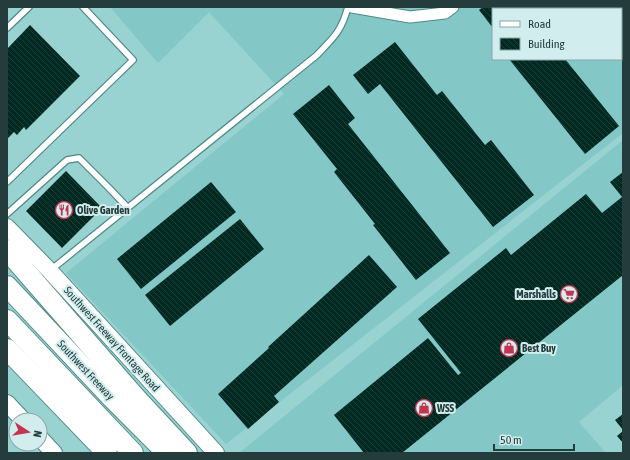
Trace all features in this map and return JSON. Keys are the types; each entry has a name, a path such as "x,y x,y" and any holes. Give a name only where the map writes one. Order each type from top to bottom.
{"highway":[{"path":"7,250 136,398 187,453"},
{"name":"Southwest Freeway","path":"7,286 106,391 168,453"},
{"path":"7,320 133,453"},
{"path":"7,349 107,453"},
{"path":"7,369 83,428"}],"main road":[{"name":"Southwest Freeway Frontage Road","path":"7,227 50,271 216,453"},
{"path":"7,403 15,412"}],"street":[{"path":"352,7 398,11 410,17 445,13 453,7"}],"lane":[{"path":"7,28 29,7"},
{"path":"8,178 133,60 83,7"},
{"path":"50,271 317,55 338,33 348,7"},
{"path":"7,214 68,160 79,158 128,208"}],"shaded area":[{"path":"110,7 623,7 623,133 226,444 66,273 284,94 209,12 158,63"},
{"path":"623,140 623,385 579,422 606,453 239,453"}],"building":[{"path":"483,7 527,7 492,8 492,27 479,10"},
{"path":"596,7 623,7 623,40 622,8"},
{"path":"30,25 80,76 26,130 24,127 17,135 14,132 7,139 7,49"},
{"path":"395,42 437,95 442,91 485,145 491,140 534,195 493,227 380,84 368,94 353,75"},
{"path":"510,60 566,60 619,126 585,154"},
{"path":"329,85 355,118 348,124 450,253 416,280 373,225 375,224 334,172 337,169 293,114"},
{"name":"Olive Garden","path":"66,171 102,208 62,248 26,211"},
{"path":"623,172 623,275 402,453 364,453 334,415 428,338 458,375 461,373 418,319 506,248 511,255 586,194 602,213 622,197 610,182"},
{"path":"211,182 236,212 141,289 117,259"},
{"path":"240,219 264,249 170,326 145,295"},
{"path":"369,255 397,287 274,396 279,402 248,429 218,394"},
{"path":"623,414 623,430 615,420"},
{"path":"623,431 623,443 617,436"}],"place":[{"name":"Olive Garden","path":"64,210"},
{"name":"Marshalls","path":"569,294"},
{"name":"Best Buy","path":"509,348"},
{"name":"WSS","path":"424,408"}]}
